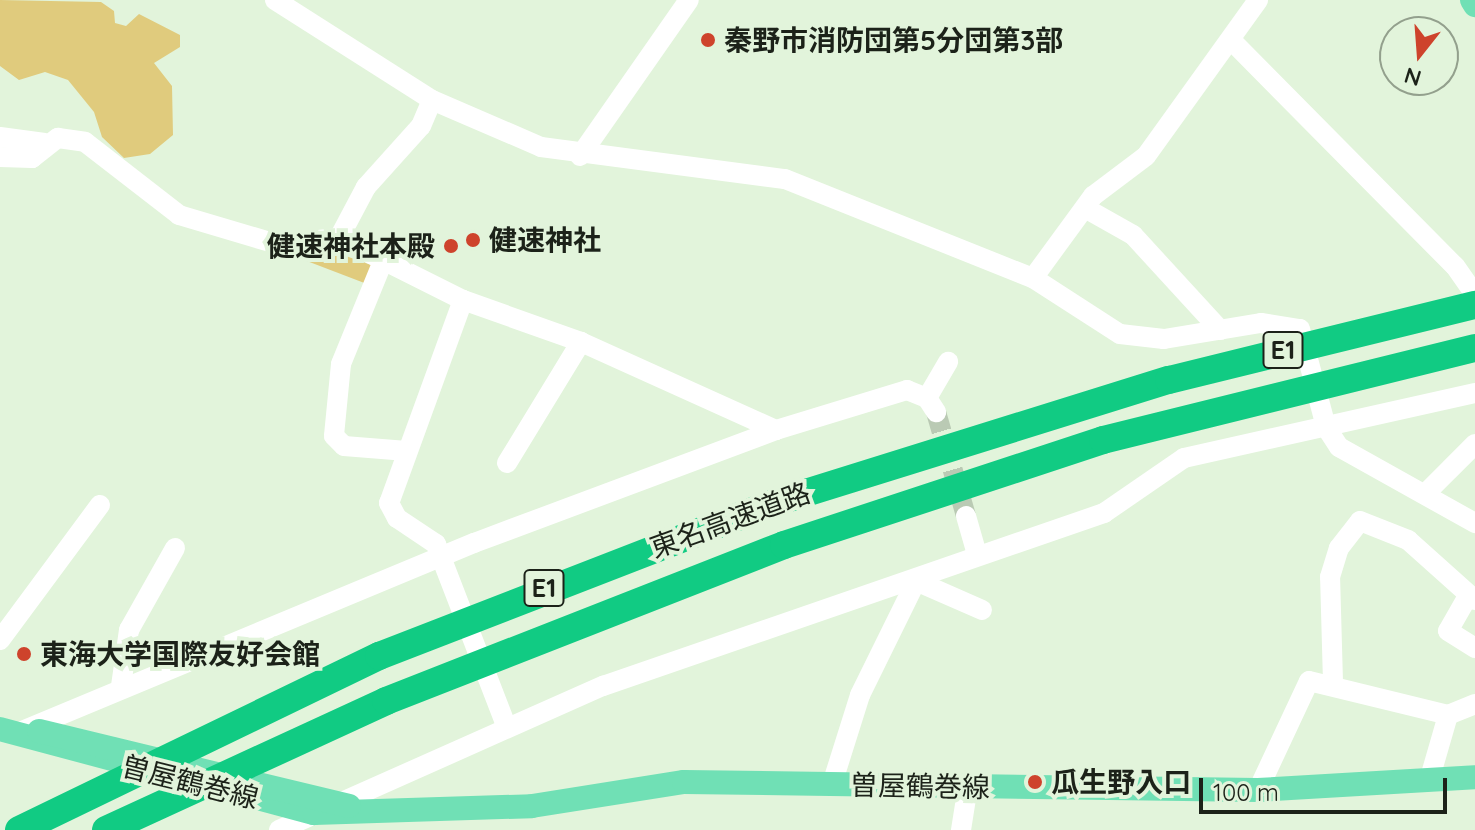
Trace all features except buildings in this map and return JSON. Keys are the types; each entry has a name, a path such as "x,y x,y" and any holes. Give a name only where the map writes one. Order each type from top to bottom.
{"highway":[{"name":"東名高速道路","path":"19,830 255,711 566,580 770,504 1092,402 1475,305"},
{"name":"東名高速道路","path":"106,830 272,751 633,600 1103,440 1475,348"}],"main road":[{"name":"曽屋鶴巻線","path":"5,734 64,741 312,812 532,806 684,782 1258,790 1475,777"}],"street":[{"path":"275,0 432,100 580,156 785,179 1033,278 1128,336 1164,339 1261,323 1300,329 1326,427 1353,459 1427,492 1475,523"},
{"path":"580,156 689,0"},
{"path":"1033,278 1085,208 1146,156 1258,0"},
{"path":"1231,40 1455,266 1475,295"},
{"path":"339,238 366,187 421,126 432,100"},
{"path":"0,137 45,143 85,142 179,215 277,244 339,238 463,300 581,342 776,430"},
{"path":"0,157 32,158 45,143"},
{"path":"1085,208 1133,235 1220,330"},
{"path":"383,261 341,364 334,436 344,446 407,451"},
{"path":"463,300 389,503 397,518 436,544 450,589 506,725"},
{"path":"507,463 581,342"},
{"path":"5,734 439,560 776,430 907,390 932,405 948,362"},
{"path":"279,830 312,812 506,725 977,554 1104,513 1184,458 1475,393"},
{"path":"1427,492 1475,444"},
{"path":"0,640 100,505"},
{"path":"966,516 977,554"},
{"path":"1333,682 1330,577 1344,539 1360,521 1408,540 1472,598 1448,631 1475,648"},
{"path":"121,686 129,630 175,548"},
{"path":"918,577 982,610"},
{"path":"832,784 860,695 918,577"},
{"path":"1258,790 1309,681 1333,682 1448,715 1475,704"},
{"path":"1429,781 1448,715"},
{"path":"961,830 968,786"}],"shaded area":[{"path":"0,0 101,2 114,11 115,23 126,26 139,14 180,35 180,47 154,63 172,86 173,135 150,154 124,158 102,137 94,112 68,80 45,72 19,80 0,66"},
{"path":"329,250 374,266 367,284 299,258"}],"tunnel":[{"path":"936,412 966,516"}],"place":[{"name":"秦野市消防団第5分団第3部","path":"708,40"},
{"name":"健速神社","path":"473,240"},
{"name":"健速神社本殿","path":"451,246"},
{"name":"東海大学国際友好会館","path":"24,654"},
{"name":"瓜生野入口","path":"1035,782"}]}
